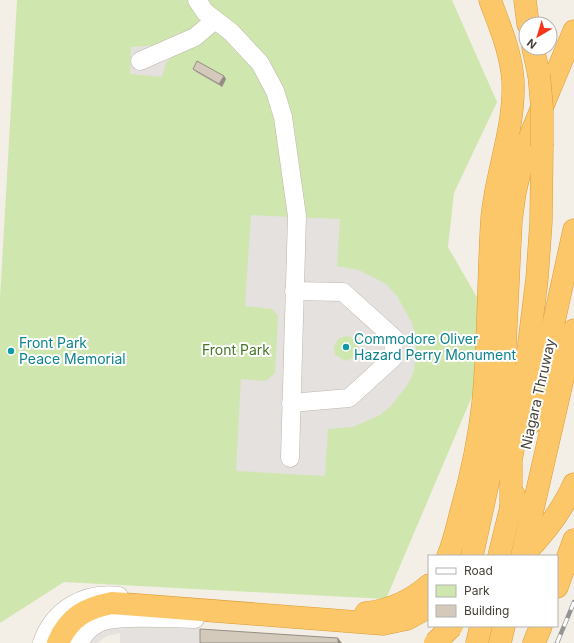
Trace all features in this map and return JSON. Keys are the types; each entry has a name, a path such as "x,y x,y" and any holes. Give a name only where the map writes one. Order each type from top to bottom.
{"highway":[{"path":"448,555 464,500 476,448 483,404 492,218 508,143 513,106 510,57 490,0"},
{"path":"525,0 527,16"},
{"path":"472,555 491,469 503,387 511,221 515,192 533,129 574,31"},
{"path":"511,510 511,461 526,375 537,279 541,222 542,108 539,75 535,56"},
{"name":"Niagara Thruway","path":"499,555 547,358 574,230"},
{"name":"Niagara Thruway","path":"522,555 574,330"},
{"path":"523,555 544,533 557,515 574,484"},
{"path":"468,555 479,520"},
{"path":"558,584 574,540"},
{"path":"328,618 371,613 393,608 409,600 428,586"},
{"path":"58,643 65,629 73,620 89,608 112,603 328,618 383,624 407,619 428,608"},
{"path":"435,643 450,627"},
{"path":"443,643 451,627"},
{"path":"477,643 481,627"},
{"path":"500,643 504,627"},
{"path":"534,643 541,627"}],"lane":[{"path":"198,0 205,12 236,37 260,63 275,91 283,117 297,216 290,458"},
{"path":"140,61 195,37 215,20"},
{"path":"291,403 349,398 393,358 394,338 343,292 294,291"},
{"path":"42,643 48,629 61,613 79,601 90,597 112,595 167,606"},
{"path":"79,643 90,629 102,621 111,619 196,619 246,613"}],"green space":[{"name":"Front Park","path":"17,0 452,0 497,102 454,193 448,247 478,299 473,394 386,599 64,582 0,623 0,299"}],"shaded area":[{"path":"160,45 173,56 166,63 162,77 130,74 131,47"},
{"path":"251,215 340,219 337,266 359,270 386,284 397,296 412,323 416,337 416,353 414,371 408,384 391,406 380,415 353,427 328,429 325,476 236,471 241,379 266,381 275,373 278,316 272,309 245,306","holes":["346,336 354,338 359,348 357,356 346,361 335,355 334,347 338,339"]},
{"path":"126,624 200,628 199,643 120,643 120,633 107,636 97,643 87,643 99,632"}],"building":[{"path":"197,61 224,76 219,84 193,69"},
{"path":"200,629 338,638 338,643 200,643"}],"railway":[{"path":"557,643 574,602"}],"place":[{"name":"Commodore Oliver Hazard Perry Monument","path":"346,347"},
{"name":"Front Park Peace Memorial","path":"11,351"}]}
